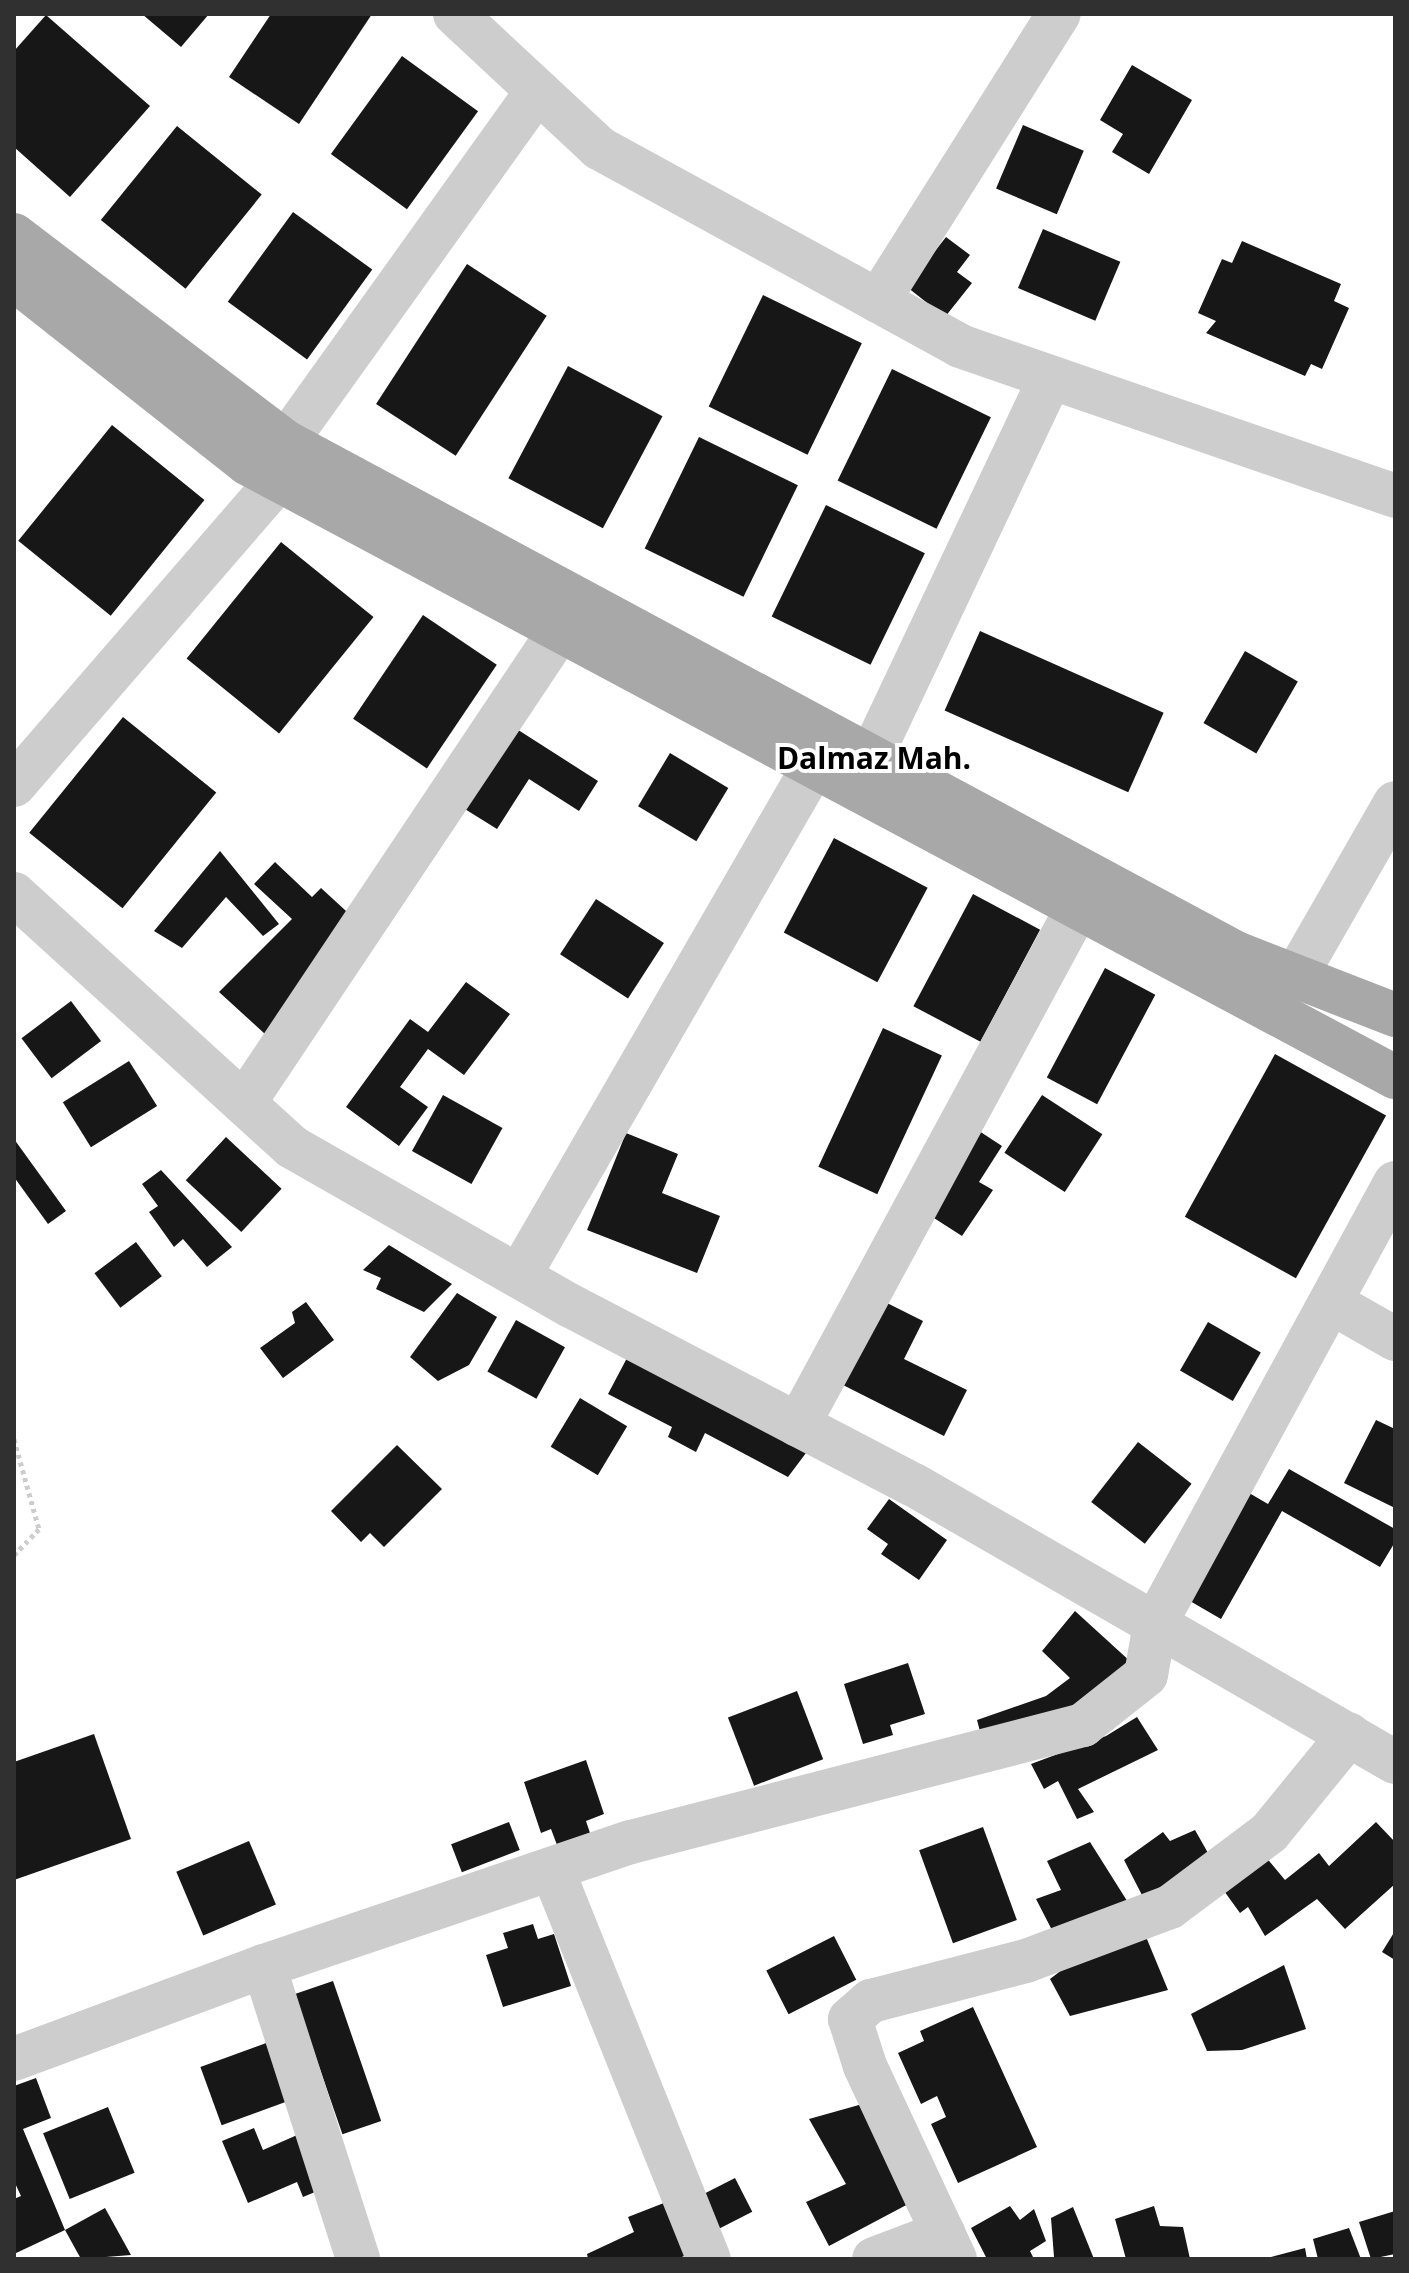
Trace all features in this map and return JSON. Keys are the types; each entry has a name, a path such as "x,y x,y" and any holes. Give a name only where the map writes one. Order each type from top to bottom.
{"main road":[{"path":"14,235 282,461 560,630 1079,905 1395,1077"},
{"path":"14,279 247,463 282,461 870,759 1236,953 1395,1015"}],"street":[{"path":"878,301 1059,14"},
{"path":"463,16 599,148 960,346 1395,496"},
{"path":"14,785 282,461 537,91"},
{"path":"870,759 1050,378"},
{"path":"244,1103 560,630"},
{"path":"519,1276 815,764"},
{"path":"1296,976 1395,803"},
{"path":"14,894 292,1147 519,1276 798,1425 1155,1624 1395,1762"},
{"path":"798,1425 1079,905"},
{"path":"14,2059 264,1966 631,1842 1083,1725 1146,1675 1155,1624 1395,1183"},
{"path":"1332,1303 1395,1339"},
{"path":"874,2259 949,2246 865,2066 850,2019 871,2001 1026,1961 1170,1907 1269,1833 1349,1735"},
{"path":"552,1869 709,2259"},
{"path":"264,1966 358,2259"}],"path":[{"path":"14,1439 39,1529 14,1555"}],"building":[{"path":"142,14 209,14 181,47"},
{"path":"271,14 372,14 299,124 229,77"},
{"path":"46,15 150,106 70,197 14,147 14,51"},
{"path":"402,56 478,111 407,209 331,154"},
{"path":"1132,65 1192,100 1149,174 1112,152 1123,134 1100,120"},
{"path":"1023,125 1084,151 1057,214 996,189"},
{"path":"177,126 262,195 186,289 101,220"},
{"path":"293,212 372,270 307,359 228,302"},
{"path":"1043,229 1120,262 1095,321 1018,288"},
{"path":"946,237 970,255 957,272 972,283 945,317 907,287"},
{"path":"1242,241 1341,284 1334,301 1349,308 1322,369 1311,364 1305,376 1206,333 1216,321 1198,313 1222,259 1232,263"},
{"path":"467,264 547,316 456,456 376,404"},
{"path":"763,295 862,343 808,455 709,406"},
{"path":"568,366 662,416 603,528 508,478"},
{"path":"892,369 991,417 937,529 838,480"},
{"path":"112,425 204,500 111,616 18,541"},
{"path":"699,437 798,485 744,597 645,548"},
{"path":"826,505 925,553 871,665 772,616"},
{"path":"281,542 373,617 279,733 187,659"},
{"path":"423,615 497,665 427,768 353,719"},
{"path":"980,631 1164,713 1128,792 945,710"},
{"path":"1245,651 1298,681 1256,753 1204,723"},
{"path":"123,717 216,793 122,908 29,833"},
{"path":"512,726 598,781 579,811 529,779 497,829 460,806"},
{"path":"670,753 728,788 696,841 638,806"},
{"path":"834,838 928,888 877,982 784,932"},
{"path":"220,851 279,924 263,936 226,897 182,948 154,931"},
{"path":"275,862 312,897 321,888 358,922 265,1034 219,992 292,919 254,884"},
{"path":"973,894 1040,930 980,1042 913,1006"},
{"path":"596,899 664,943 628,998 560,954"},
{"path":"1105,968 1155,995 1097,1104 1047,1077"},
{"path":"466,982 510,1014 464,1075 428,1049 400,1087 428,1107 399,1146 346,1107 410,1019 428,1032"},
{"path":"71,1001 101,1041 52,1078 21,1038"},
{"path":"883,1028 942,1055 877,1194 818,1167"},
{"path":"1275,1054 1386,1116 1296,1278 1185,1217"},
{"path":"129,1061 157,1106 91,1147 63,1102"},
{"path":"443,1095 502,1128 471,1184 412,1151"},
{"path":"1042,1095 1102,1134 1065,1192 1004,1153"},
{"path":"976,1129 1002,1146 979,1182 993,1190 962,1236 923,1211"},
{"path":"626,1133 678,1154 662,1193 720,1216 697,1273 587,1230"},
{"path":"226,1137 282,1189 241,1232 186,1180"},
{"path":"14,1139 66,1211 48,1224 14,1177"},
{"path":"161,1170 232,1247 207,1267 183,1239 174,1247 149,1212 158,1206 142,1184"},
{"path":"136,1242 162,1276 120,1308 94,1273"},
{"path":"389,1245 452,1284 424,1312 376,1289 381,1278 363,1270"},
{"path":"457,1293 497,1317 469,1365 438,1381 410,1357"},
{"path":"883,1301 923,1321 904,1359 967,1390 944,1436 841,1384"},
{"path":"306,1302 334,1340 283,1378 260,1348 295,1323 292,1312"},
{"path":"516,1320 565,1347 536,1399 487,1372"},
{"path":"1208,1322 1261,1352 1233,1401 1180,1370"},
{"path":"627,1358 806,1453 788,1477 705,1433 696,1452 668,1437 672,1427 608,1394"},
{"path":"580,1398 627,1426 598,1475 551,1447"},
{"path":"1376,1420 1395,1429 1395,1508 1344,1483"},
{"path":"1138,1442 1192,1484 1145,1544 1091,1502"},
{"path":"397,1445 442,1489 384,1547 370,1533 361,1542 331,1511"},
{"path":"1289,1469 1395,1529 1395,1542 1380,1567 1282,1511 1221,1619 1183,1597 1244,1490 1268,1504"},
{"path":"889,1499 947,1540 919,1580 881,1554 888,1544 867,1529"},
{"path":"1075,1611 1132,1663 1099,1693 1055,1718 982,1739 977,1720 1046,1696 1070,1678 1042,1651"},
{"path":"908,1663 925,1714 890,1725 893,1735 863,1744 844,1684"},
{"path":"797,1691 823,1759 754,1786 728,1718"},
{"path":"1137,1717 1158,1750 1078,1789 1094,1812 1077,1819 1058,1781 1044,1789 1031,1764 1106,1736"},
{"path":"94,1734 131,1839 14,1880 14,1762"},
{"path":"586,1760 604,1814 586,1821 590,1833 557,1845 551,1829 541,1833 524,1782"},
{"path":"509,1822 520,1850 462,1872 451,1844"},
{"path":"1376,1822 1395,1842 1395,1884 1345,1929 1317,1899 1265,1936 1248,1907 1240,1913 1219,1884 1265,1856 1285,1880 1319,1853 1329,1866"},
{"path":"983,1827 1017,1920 953,1943 919,1850"},
{"path":"1195,1830 1212,1860 1144,1899 1124,1860 1163,1832 1170,1841"},
{"path":"249,1841 276,1905 203,1935 176,1872"},
{"path":"1090,1842 1129,1904 1054,1934 1036,1899 1061,1890 1047,1861"},
{"path":"533,1924 538,1939 554,1934 571,1986 503,2007 486,1955 508,1948 503,1933"},
{"path":"1395,1931 1395,1960 1382,1952"},
{"path":"1144,1932 1168,1990 1070,2016 1050,1979 1071,1963"},
{"path":"834,1936 856,1980 789,2014 766,1971"},
{"path":"1284,1965 1306,2029 1242,2050 1207,2051 1191,2014"},
{"path":"333,1981 381,2121 342,2134 294,1994"},
{"path":"973,2007 1037,2147 958,2183 931,2124 946,2117 937,2096 921,2104 898,2053 924,2041 920,2031"},
{"path":"269,2042 290,2100 222,2125 200,2067"},
{"path":"36,2078 51,2118 23,2129 65,2230 14,2254 14,2199 21,2196 14,2181 14,2086"},
{"path":"866,2103 912,2202 829,2246 806,2202 846,2184 809,2119"},
{"path":"108,2107 135,2173 70,2199 43,2133"},
{"path":"254,2128 263,2150 304,2132 327,2187 303,2197 297,2182 248,2203 222,2141"},
{"path":"735,2178 752,2212 718,2230 700,2196"},
{"path":"669,2201 689,2254 677,2259 588,2259 587,2254 634,2232 628,2217"},
{"path":"1010,2206 1020,2220 1034,2209 1046,2241 1030,2251 1034,2259 987,2259 971,2228"},
{"path":"1154,2206 1160,2226 1183,2227 1190,2259 1126,2259 1115,2219"},
{"path":"1073,2207 1094,2259 1054,2257 1051,2218"},
{"path":"105,2208 131,2255 81,2259 65,2230"},
{"path":"1395,2211 1395,2254 1371,2259 1359,2222"},
{"path":"1349,2228 1361,2259 1318,2259 1313,2239"},
{"path":"1305,2248 1307,2259 1267,2259 1267,2258"}],"district":[{"name":"Dalmaz Mah.","path":"874,758"}]}
